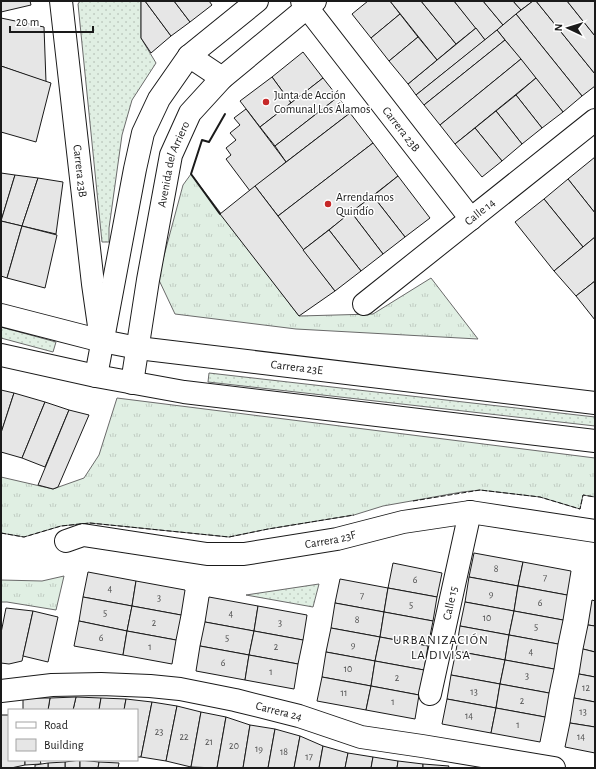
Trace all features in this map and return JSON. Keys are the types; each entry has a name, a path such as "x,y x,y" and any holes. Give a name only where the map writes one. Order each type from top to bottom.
{"street":[{"name":"Carrera 23B","path":"61,1 93,284 102,341"},
{"path":"96,376 143,133 159,99 189,56 257,1"},
{"name":"Carrera 23B","path":"308,3 471,219"},
{"name":"Avenida del Arriero","path":"132,382 148,280 171,155 190,113 222,78 308,3"},
{"path":"189,56 222,78"},
{"name":"Calle 14","path":"364,304 595,120"},
{"name":"Carrera 23E","path":"1,315 102,341 138,348 595,403"},
{"path":"1,355 96,376 184,392 595,441"},
{"name":"Carrera 23F","path":"66,541 83,536 207,554 244,554 337,539 403,522 470,512 595,531"},
{"name":"Calle 15","path":"430,694 470,512"},
{"name":"Carrera 24","path":"1,691 52,685 100,684 180,688 300,716 361,737 554,768"}],"green space":[{"path":"80,1 141,1 141,38 156,63 132,100 122,135 109,228 109,242 102,242 78,4"},
{"path":"191,174 299,316 373,314 431,278 478,339 296,329 175,314 158,278 183,185"},
{"path":"1,327 56,342 53,352 1,338"},
{"path":"209,373 595,417 595,426 208,382"},
{"path":"117,398 595,458 595,497 583,495 580,509 540,497 480,490 383,506 354,515 229,537 90,523 61,526 24,537 1,533 1,477 53,489 84,478 99,455"},
{"path":"64,576 56,610 1,602 1,580 42,581"},
{"path":"319,584 313,607 246,595"}],"building":[{"path":"1,1 30,1 31,5 1,12"},
{"path":"141,1 145,1 171,36 151,53 141,38"},
{"path":"145,1 174,1 190,22 171,36"},
{"path":"174,1 209,1 212,5 190,22"},
{"path":"368,1 390,1 400,14 371,38 352,14"},
{"path":"390,1 421,1 456,44 437,60"},
{"path":"421,1 454,1 476,28 456,44"},
{"path":"454,1 483,1 503,25 485,40"},
{"path":"483,1 513,1 521,10 503,25"},
{"path":"513,1 533,1 521,10"},
{"path":"533,1 536,1 595,74 595,86 582,96 516,14"},
{"path":"536,1 567,1 595,36 595,74"},
{"path":"567,1 595,1 595,36"},
{"path":"400,14 418,37 389,61 371,38"},
{"path":"516,14 582,96 563,112 497,30"},
{"path":"1,18 44,27 46,82 1,66"},
{"path":"476,28 485,40 416,95 408,84"},
{"path":"497,30 505,40 424,105 416,95"},
{"path":"418,37 437,60 408,84 389,61"},
{"path":"505,40 521,59 440,125 424,105"},
{"path":"303,52 323,78 291,103 272,77"},
{"path":"521,59 536,78 455,144 440,125"},
{"path":"1,66 51,83 36,142 1,132"},
{"name":"Junta de Acción Comunal Los Álamos","path":"272,77 291,103 260,127 240,101"},
{"path":"323,78 338,97 275,146 260,127"},
{"path":"536,78 563,112 542,128 516,95"},
{"path":"516,95 542,128 522,144 496,111"},
{"path":"338,97 350,113 286,162 275,146"},
{"path":"246,109 286,162 250,191 226,159 231,155 226,148 236,140 230,133 240,125 234,118"},
{"path":"496,111 522,144 502,161 475,128"},
{"path":"350,113 373,143 278,216 255,186"},
{"path":"475,128 502,161 482,177 455,144"},
{"name":"Arrendamos Quindío","path":"373,143 398,176 303,250 278,216"},
{"path":"595,157 595,213 568,179"},
{"path":"1,173 15,175 1,221"},
{"path":"15,175 38,178 22,226 1,221"},
{"path":"398,176 430,218 405,237 373,196"},
{"path":"38,178 63,182 56,234 22,226"},
{"path":"568,179 595,213 595,237 583,247 544,199"},
{"path":"255,186 335,291 299,316 220,214"},
{"path":"373,196 405,237 383,254 351,212"},
{"path":"544,199 583,247 554,271 515,222"},
{"path":"351,212 383,254 361,271 329,230"},
{"path":"1,221 22,226 7,278 1,276"},
{"path":"22,226 57,235 45,288 7,278"},
{"path":"329,230 361,271 335,291 303,250"},
{"path":"595,237 595,281 576,296 554,271"},
{"path":"595,281 595,320 576,296"},
{"path":"1,390 14,393 1,433"},
{"path":"14,393 45,402 22,458 1,452 1,433"},
{"path":"45,402 69,410 45,467 22,458"},
{"path":"69,410 89,415 58,487 53,489 38,485"},
{"path":"474,553 523,562 518,586 469,577"},
{"path":"523,562 571,571 567,595 518,586"},
{"path":"393,563 442,573 437,597 388,588"},
{"path":"88,572 136,581 132,606 83,597"},
{"path":"469,577 518,586 514,611 465,602"},
{"path":"340,579 388,588 384,612 335,603"},
{"path":"136,581 185,590 181,615 132,606"},
{"path":"518,586 567,595 563,620 514,611"},
{"path":"388,588 437,597 433,621 384,612"},
{"path":"83,597 132,606 127,631 79,621"},
{"path":"209,597 258,606 254,631 205,622"},
{"path":"592,600 595,601 595,626 588,625"},
{"path":"465,602 514,611 509,635 460,626"},
{"path":"335,603 384,612 380,637 331,628"},
{"path":"132,606 181,615 176,640 127,631"},
{"path":"258,606 307,615 303,640 254,631"},
{"path":"6,608 33,611 22,661 9,664 1,663 1,633"},
{"path":"33,611 58,617 48,662 23,656"},
{"path":"514,611 563,620 558,644 509,635"},
{"path":"384,612 433,621 428,646 380,637"},
{"path":"79,621 127,631 123,655 74,646"},
{"path":"205,622 254,631 249,655 200,646"},
{"path":"588,625 595,626 595,652 583,649"},
{"path":"460,626 509,635 505,660 456,651"},
{"path":"331,628 380,637 375,661 326,652"},
{"path":"127,631 176,640 172,664 123,655"},
{"path":"254,631 303,640 298,664 249,655"},
{"path":"509,635 558,644 554,669 505,660"},
{"path":"380,637 428,646 424,670 375,661"},
{"path":"200,646 249,655 245,680 196,671"},
{"path":"583,649 595,652 595,677 579,674"},
{"path":"456,651 505,660 500,684 451,675"},
{"path":"326,652 375,661 371,686 322,677"},
{"path":"249,655 298,664 294,689 245,680"},
{"path":"505,660 554,669 549,693 500,684"},
{"path":"375,661 424,670 419,695 371,686"},
{"path":"579,674 595,677 595,702 574,698"},
{"path":"451,675 500,684 496,708 447,699"},
{"path":"322,677 371,686 366,710 317,701"},
{"path":"500,684 549,693 545,717 496,708"},
{"path":"371,686 419,695 415,719 366,710"},
{"path":"76,697 101,698 99,709 73,709"},
{"path":"76,697 73,709 48,709 50,698"},
{"path":"23,698 50,698 48,709 23,709"},
{"path":"101,698 126,699 124,709 99,709"},
{"path":"574,698 595,702 595,727 570,723"},
{"path":"126,699 152,702 141,757 138,757 138,709 124,709"},
{"path":"447,699 496,708 491,733 442,724"},
{"path":"152,702 177,706 166,761 141,757"},
{"path":"177,706 201,712 191,767 166,761"},
{"path":"496,708 545,717 540,742 491,733"},
{"path":"201,712 226,717 217,768 191,767"},
{"path":"1,715 8,715 8,761 25,761 25,765 11,768 1,768"},
{"path":"226,717 250,725 243,768 217,768"},
{"path":"570,723 595,727 595,753 565,747"},
{"path":"250,725 275,729 268,768 243,768"},
{"path":"275,729 300,736 294,768 268,768"},
{"path":"300,736 323,746 319,768 294,768"},
{"path":"323,746 348,753 345,768 319,768"},
{"path":"348,753 373,757 371,768 345,768"},
{"path":"373,757 398,761 397,768 371,768"},
{"path":"25,761 40,761 41,764 25,765"},
{"path":"80,761 80,768 65,768 65,762"},
{"path":"80,761 99,762 98,768 80,768"},
{"path":"398,761 423,764 423,768 397,768"},
{"path":"65,762 65,768 48,768 48,763"},
{"path":"99,762 119,763 118,768 98,768"},
{"path":"48,763 48,768 35,768 35,765"},
{"path":"423,764 449,766 448,768 423,768"}],"fence":[{"path":"413,501 480,490 540,497 580,509 583,495 595,497"},
{"path":"1,533 24,537 61,526 90,523 229,537 354,515"}],"wall":[{"path":"220,214 191,174 202,140 209,142 225,114"}],"place":[{"name":"Junta de Acción Comunal Los Álamos","path":"266,102"},
{"name":"Arrendamos Quindío","path":"328,204"}],"district":[{"name":"URBANIZACIÓN LA DIVISA","path":"441,648"}]}
